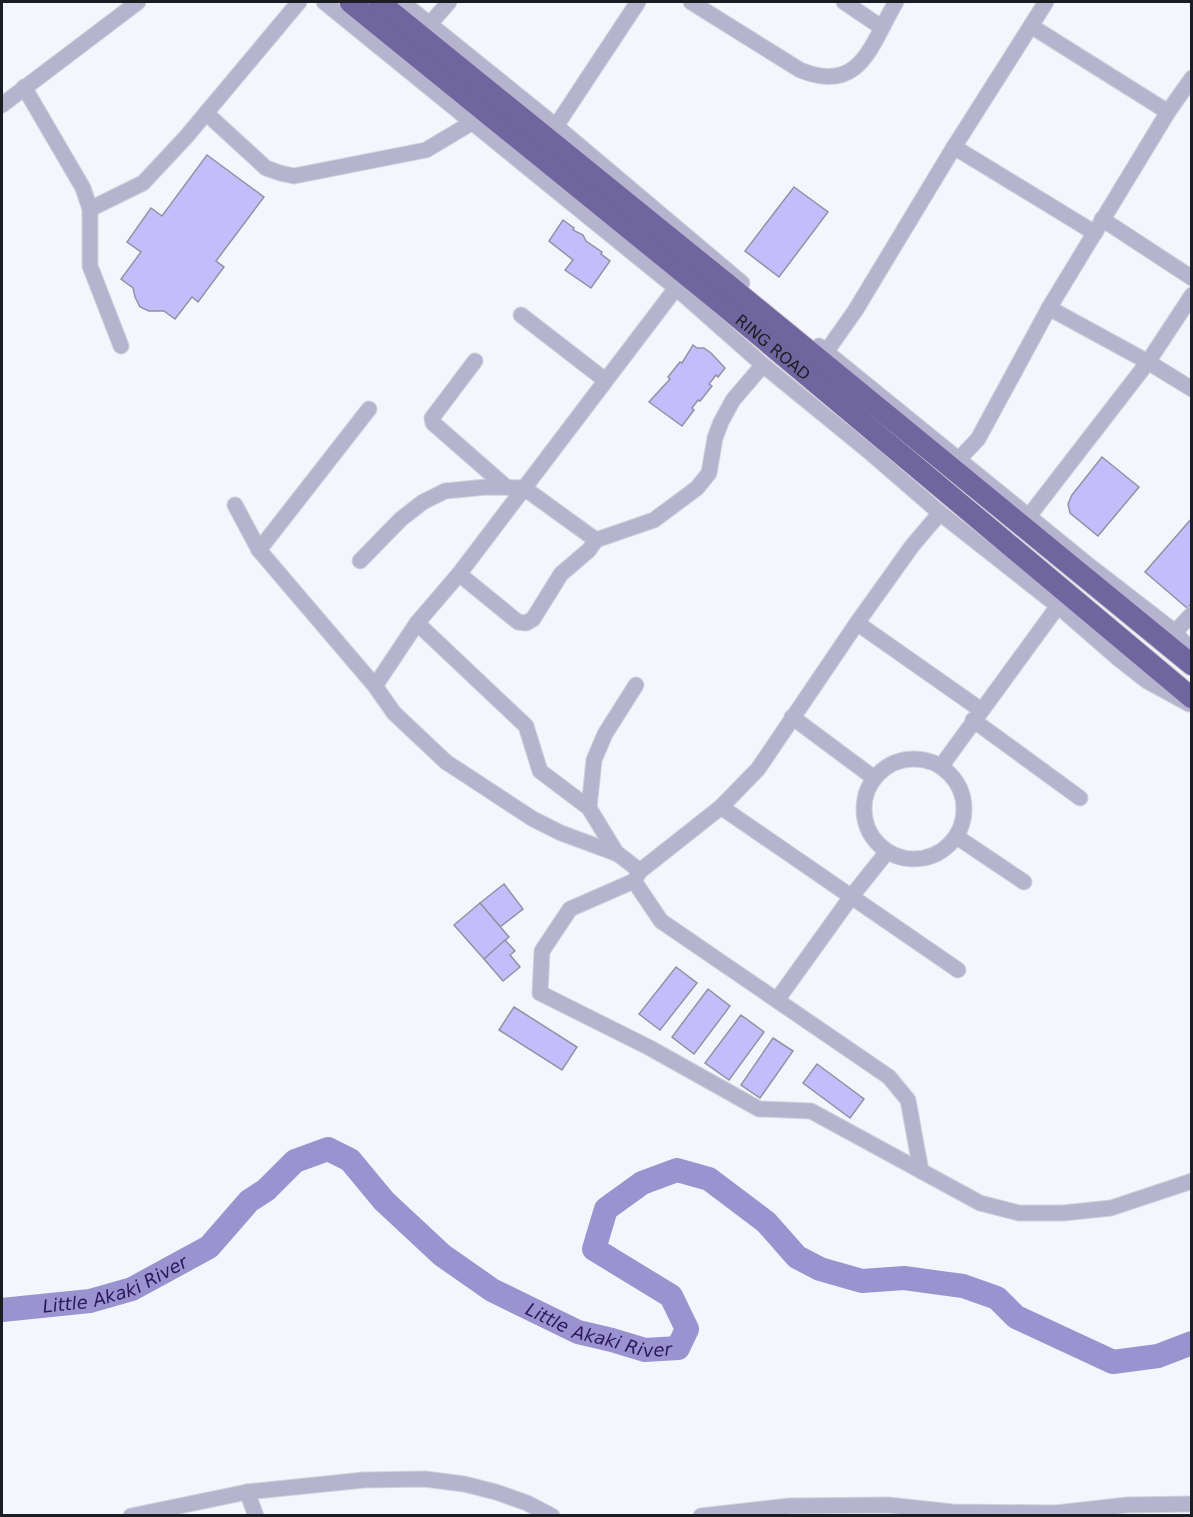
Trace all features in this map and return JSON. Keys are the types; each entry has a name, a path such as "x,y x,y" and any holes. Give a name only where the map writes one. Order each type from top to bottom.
{"highway":[{"name":"RING ROAD","path":"351,2 717,300 1191,698"},
{"name":"RING ROAD","path":"379,2 718,276 1191,665"}],"street":[{"path":"2,105 138,2"},
{"path":"90,209 143,183 206,113 299,2"},
{"path":"324,2 676,288 763,365 940,513 1058,606 1147,681 1191,705"},
{"path":"402,2 556,126 826,352 1175,633 1191,652"},
{"path":"429,25 449,2"},
{"path":"556,126 638,2"},
{"path":"691,2 800,70 815,77 830,78 843,76 855,69 864,58 896,2"},
{"path":"844,2 881,27"},
{"path":"826,352 855,311 954,147 1046,2"},
{"path":"1031,26 1168,112"},
{"path":"24,87 82,188 90,209 90,266 121,346"},
{"path":"959,459 978,439 1049,308 1102,219 1168,112 1189,87"},
{"path":"206,113 266,168 294,176 426,150 473,122"},
{"path":"954,147 1095,233"},
{"path":"1102,219 1191,278"},
{"path":"375,686 417,623 459,574 676,288"},
{"path":"1029,516 1148,362 1191,295"},
{"path":"1049,308 1148,362 1191,389"},
{"path":"521,315 605,380"},
{"path":"476,361 432,418 433,423 505,486"},
{"path":"459,574 518,622 526,623 533,619 561,574 589,550 596,540 654,520 697,488 709,473 715,438 721,422 733,400 763,365"},
{"path":"259,550 369,409"},
{"path":"360,561 400,519 445,490 505,486 524,488 596,540"},
{"path":"235,506 259,550 375,686 394,713 446,762 533,819 561,833 618,854"},
{"path":"940,513 912,546 857,622 758,769 721,807 637,876 570,909 542,951 540,993 650,1048 759,1110 811,1111 980,1203 1019,1213 1063,1213 1112,1208 1191,1180"},
{"path":"942,765 1058,606"},
{"path":"1175,633 1191,614"},
{"path":"857,622 1080,798"},
{"path":"417,623 526,726 540,771 589,808 618,854 637,876 661,921 889,1077 908,1100 921,1171"},
{"path":"589,808 594,760 605,734 636,685"},
{"path":"792,717 874,778"},
{"path":"915,758 930,760 942,765 955,778 962,792 965,807 963,823 957,837 932,856 909,859 887,852 874,840 866,826 863,809 866,793 874,778 885,767 899,760 915,758"},
{"path":"721,807 958,970"},
{"path":"957,837 1024,882"},
{"path":"777,1000 850,897 887,852"},
{"path":"131,1515 247,1492 364,1480 425,1479 465,1484 496,1492 527,1503 548,1515"},
{"path":"247,1492 256,1515"},
{"path":"701,1515 790,1506 843,1510 888,1505 914,1512 1056,1513 1128,1505 1191,1504"}],"building":[{"path":"207,155 264,197 216,261 224,267 198,302 192,297 175,319 164,311 149,311 140,307 133,288 121,279 141,252 127,242 151,208 162,216"},
{"path":"794,187 828,212 779,277 745,251"},
{"path":"563,220 574,228 573,230 583,235 586,241 610,261 591,288 565,270 573,260 549,241"},
{"path":"693,345 711,353 725,368 709,384 712,386 692,408 694,410 682,426 649,402 670,379 668,377 680,362 682,363"},
{"path":"1102,457 1139,487 1098,536 1070,513 1068,504 1072,495"},
{"path":"1192,518 1192,603 1187,608 1145,572"},
{"path":"504,884 523,909 500,927 480,903"},
{"path":"480,903 509,937 484,959 454,925"},
{"path":"505,940 515,951 510,955 520,967 503,981 484,959"},
{"path":"676,967 697,983 660,1030 639,1014"},
{"path":"708,989 730,1006 694,1054 672,1037"},
{"path":"514,1007 577,1047 562,1070 499,1030"},
{"path":"741,1015 764,1032 729,1080 705,1063"},
{"path":"773,1038 793,1051 760,1098 741,1085"},
{"path":"817,1064 864,1099 850,1118 803,1083"}],"waterway":[{"name":"Little Akaki River","path":"2,1310 90,1301 132,1289 209,1247 249,1201 266,1190 295,1161 328,1149 350,1160 384,1201 442,1255 492,1290 578,1332 645,1350 678,1348 687,1329 671,1296 594,1249 606,1209 642,1183 677,1170 709,1179 766,1222 797,1257 820,1269 862,1281 904,1278 963,1286 997,1298 1016,1317 1113,1362 1158,1356 1192,1343"}]}
